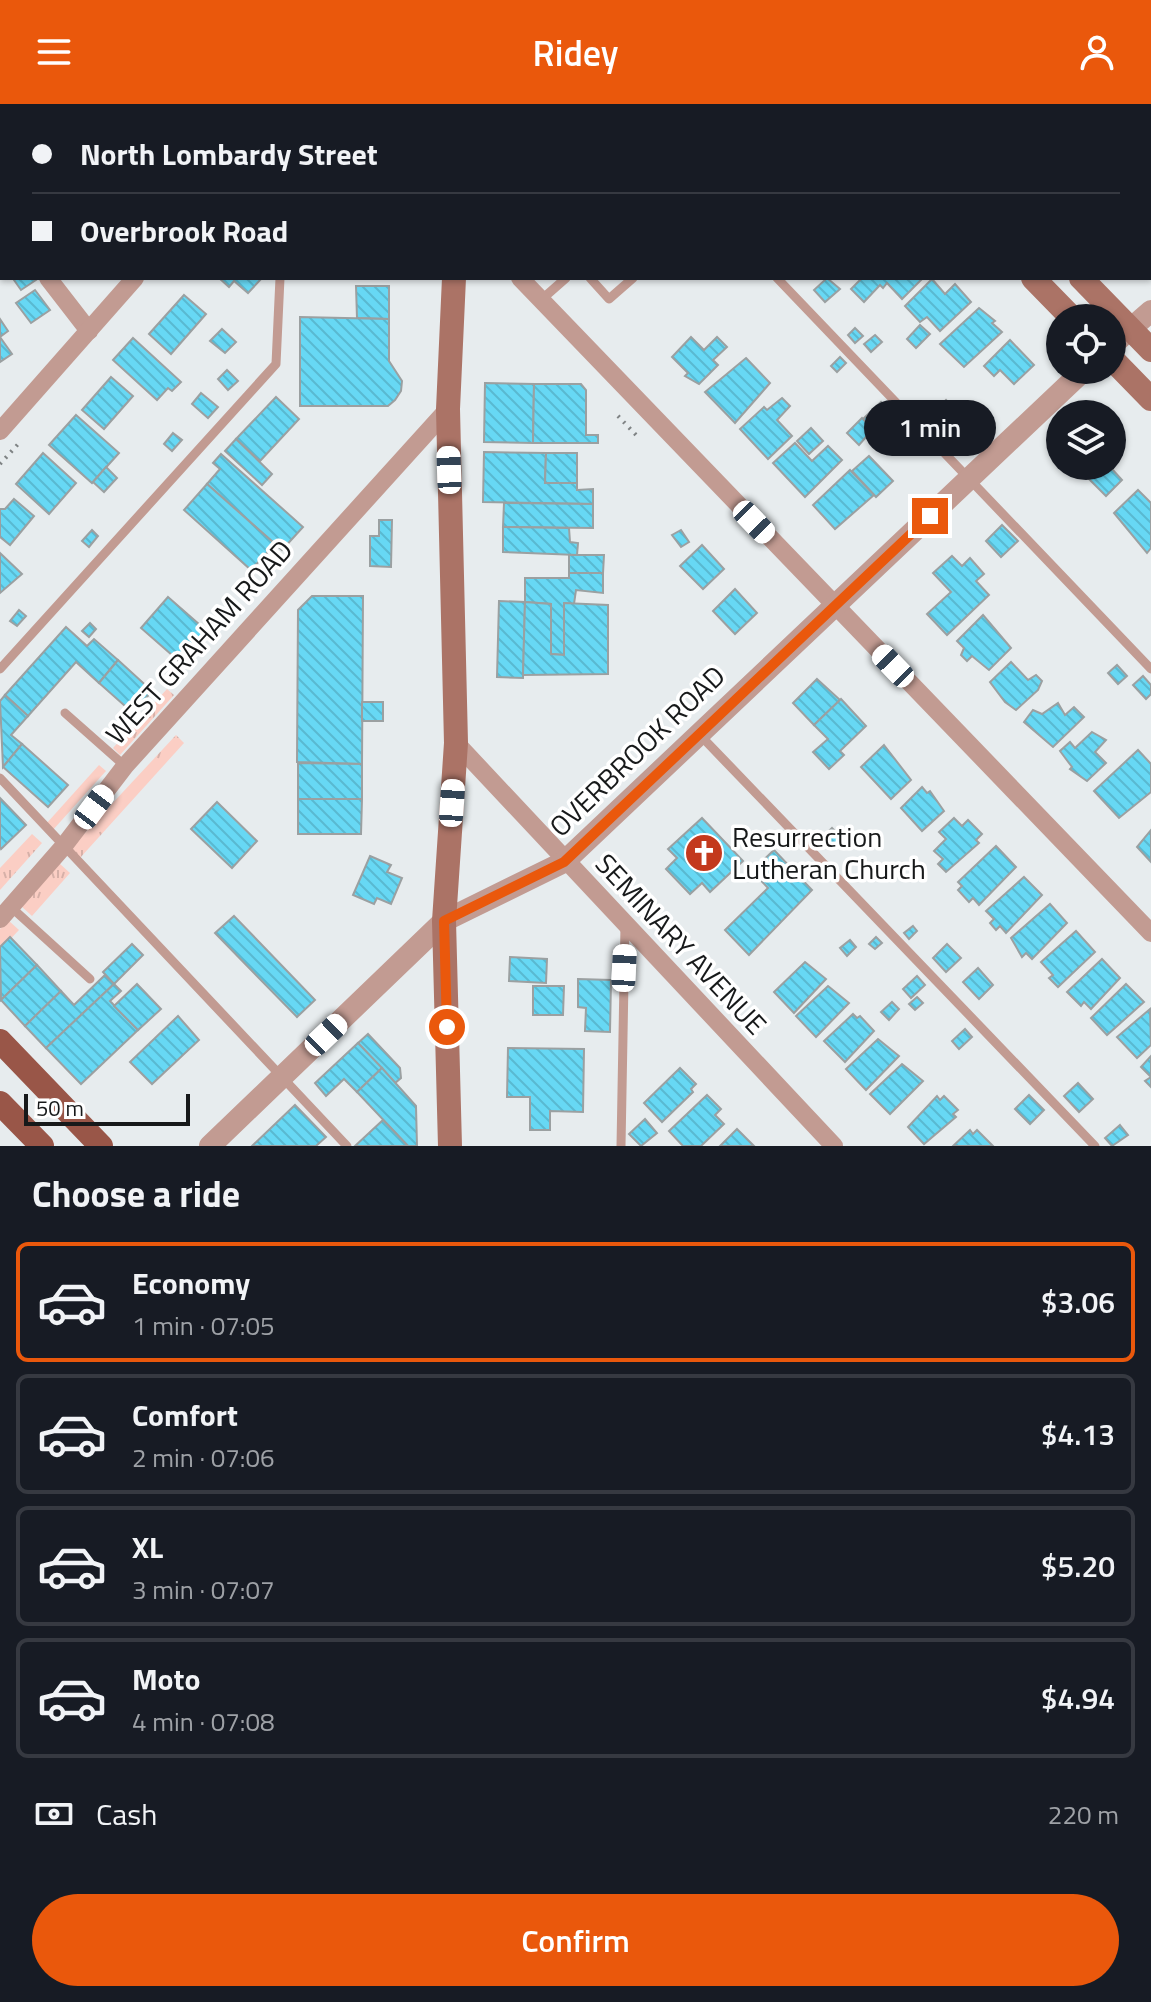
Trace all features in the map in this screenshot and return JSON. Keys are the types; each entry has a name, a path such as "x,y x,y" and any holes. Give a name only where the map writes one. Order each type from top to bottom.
{"main road":[{"path":"450,1146 444,921 456,743 448,409 454,280"},
{"path":"1035,280 1058,304"},
{"path":"1083,280 1151,350"},
{"path":"1126,373 1151,399"},
{"path":"0,1041 101,1146"},
{"path":"0,1103 36,1144"}],"street":[{"path":"50,280 89,331"},
{"path":"0,431 133,280"},
{"path":"522,280 1151,933"},
{"path":"1126,333 1151,311"},
{"name":"OVERBROOK ROAD","path":"210,1146 444,921 564,862 833,604 1069,384"},
{"name":"WEST GRAHAM ROAD","path":"6,914 63,847 125,766 448,409"},
{"name":"SEMINARY AVENUE","path":"456,743 564,862 834,1146"}],"lane":[{"path":"0,669 276,364 280,280"},
{"path":"541,300 564,280"},
{"path":"592,280 609,299 631,280"},
{"path":"779,280 1151,669"},
{"path":"65,713 125,766"},
{"path":"699,734 1095,1146"},
{"path":"0,778 347,1146"},
{"path":"6,914 90,979"},
{"path":"621,1146 625,926"}],"path":[{"path":"618,416 638,437"},
{"path":"0,464 28,433"}],"green space":[{"path":"167,689 174,695 120,755 113,748"},
{"path":"176,735 184,743 80,858 69,850"},
{"path":"99,765 106,771 52,831 46,824"},
{"path":"32,834 42,843 0,890 0,868"},
{"path":"59,863 70,873 32,916 21,906"},
{"path":"8,920 19,930 0,950 0,929"}],"building":[{"path":"14,280 36,280 21,290"},
{"path":"221,280 260,280 248,293 234,281 229,287"},
{"path":"825,280 840,289 825,302 814,290"},
{"path":"860,280 921,280 902,299 887,283 883,288 880,285 864,302 851,289"},
{"path":"931,280 945,294 955,284 971,302 940,331 927,317 920,322 905,306"},
{"path":"356,286 389,286 389,319 357,318"},
{"path":"35,290 50,310 31,323 16,303"},
{"path":"184,295 206,314 171,354 149,334"},
{"path":"979,308 995,321 992,323 1002,332 964,367 940,344"},
{"path":"300,317 389,319 389,361 402,381 401,391 395,400 388,406 300,406"},
{"path":"0,319 8,331 0,337"},
{"path":"920,325 930,334 916,348 907,339"},
{"path":"855,328 863,336 855,343 848,335"},
{"path":"222,329 236,342 225,353 210,341"},
{"path":"875,335 882,342 871,352 864,344"},
{"path":"0,337 12,354 0,362"},
{"path":"691,337 704,350 717,337 727,347 713,360 718,365 699,384 685,376 688,373 672,357"},
{"path":"133,338 181,382 172,391 168,388 157,400 113,360"},
{"path":"1010,340 1034,365 1014,384 1000,370 994,376 984,366"},
{"path":"840,357 846,363 837,372 831,366"},
{"path":"746,358 770,383 735,423 705,392"},
{"path":"227,370 238,381 228,390 218,379"},
{"path":"111,377 133,396 104,429 82,410"},
{"path":"485,383 534,384 533,443 484,442"},
{"path":"534,384 581,384 586,390 586,435 598,435 598,443 533,443"},
{"path":"201,393 218,407 208,418 192,404"},
{"path":"276,397 299,419 260,461 236,439"},
{"path":"782,398 790,406 777,420 792,436 768,459 740,429 764,407 767,410"},
{"path":"946,400 955,410 947,417 938,408"},
{"path":"881,402 890,412 873,429 863,419"},
{"path":"76,415 119,453 92,483 49,445"},
{"path":"862,418 873,429 859,445 847,433"},
{"path":"811,428 823,441 809,454 797,441"},
{"path":"173,433 182,440 172,451 164,444"},
{"path":"236,439 272,474 262,485 225,451"},
{"path":"795,443 812,461 828,446 842,460 805,497 773,463"},
{"path":"484,452 546,453 545,483 577,483 577,490 593,489 593,504 483,502"},
{"path":"43,453 76,483 49,514 16,484"},
{"path":"546,453 577,453 577,483 545,483"},
{"path":"221,454 303,527 282,550 207,484 220,469 213,463"},
{"path":"869,456 893,481 876,497 852,471"},
{"path":"106,467 117,478 104,492 93,482"},
{"path":"850,470 874,495 835,529 813,505"},
{"path":"1090,480 1122,480 1106,496"},
{"path":"207,484 275,544 251,570 184,510"},
{"path":"1138,490 1151,503 1151,548 1147,553 1114,513"},
{"path":"14,499 34,516 10,545 0,537 0,509 5,509"},
{"path":"504,503 593,504 593,528 503,527"},
{"path":"379,520 392,520 391,567 370,566 370,536 379,536"},
{"path":"1002,525 1018,541 1001,557 986,541"},
{"path":"503,527 569,528 570,542 578,543 577,555 503,552"},
{"path":"92,530 98,536 89,547 82,541"},
{"path":"681,530 689,542 681,547 672,535"},
{"path":"702,545 724,569 703,589 680,566"},
{"path":"0,553 22,574 0,593"},
{"path":"569,555 604,555 603,573 569,573"},
{"path":"952,556 962,566 970,558 984,574 976,581 989,595 947,635 927,614 951,592 933,573"},
{"path":"569,573 603,573 603,593 576,590 574,604 564,603 564,655 551,654 551,604 525,602 525,578 569,578"},
{"path":"735,589 757,613 735,634 713,611"},
{"path":"312,596 363,596 362,764 297,762 298,610"},
{"path":"168,597 207,631 180,662 141,628"},
{"path":"499,601 525,602 523,678 497,677"},
{"path":"525,602 551,604 551,654 564,655 564,603 608,605 608,674 523,675"},
{"path":"19,610 26,616 17,626 10,621"},
{"path":"983,615 1011,648 989,670 972,656 967,661 961,655 964,648 957,641"},
{"path":"90,623 96,629 89,637 82,631"},
{"path":"66,627 87,646 94,639 118,660 99,683 76,662 28,716 5,695"},
{"path":"118,660 152,691 133,713 99,683"},
{"path":"1011,662 1028,680 1036,675 1042,681 1038,690 1016,710 1005,702 990,682"},
{"path":"1117,665 1127,676 1118,684 1108,673"},
{"path":"1143,676 1151,685 1151,694 1146,699 1133,685"},
{"path":"817,679 840,700 814,725 793,703"},
{"path":"5,695 28,716 11,735 22,744 3,767 0,701"},
{"path":"841,699 866,726 840,751 844,755 829,769 813,752 828,739 814,725"},
{"path":"362,702 383,702 383,721 362,721"},
{"path":"1058,703 1065,715 1074,707 1084,717 1053,747 1024,722 1033,710 1042,714"},
{"path":"1092,732 1106,740 1095,752 1106,763 1087,781 1070,769 1072,767 1060,751 1070,742 1075,748"},
{"path":"22,744 68,785 48,807 3,767"},
{"path":"884,745 911,780 891,799 861,767"},
{"path":"1138,750 1151,764 1151,792 1119,818 1094,791"},
{"path":"298,763 362,764 362,799 298,799"},
{"path":"922,787 927,793 930,791 944,811 922,831 901,808"},
{"path":"0,798 26,825 1,849 0,847"},
{"path":"298,799 362,799 361,834 298,834"},
{"path":"217,802 257,841 232,868 191,829"},
{"name":"Resurrection Lutheran Church","path":"702,818 743,861 710,892 702,883 690,894 666,869 677,858 668,849"},
{"path":"954,818 962,826 968,820 982,834 976,840 979,843 946,872 938,864 943,859 934,851 946,839 939,832"},
{"path":"832,828 842,838 831,848 822,838"},
{"path":"1151,830 1151,862 1137,847"},
{"path":"996,846 1016,867 979,905 973,898 969,902 958,890 962,886 958,882"},
{"path":"774,850 812,890 749,955 725,930 768,888 752,871"},
{"path":"370,856 391,865 387,872 402,878 391,904 377,898 374,904 353,895"},
{"path":"1024,877 1042,895 1006,933 1000,926 996,930 990,923 994,919 986,911"},
{"path":"1050,904 1067,923 1032,959 1026,953 1022,957 1011,938"},
{"path":"234,916 315,1000 297,1017 215,933"},
{"path":"913,926 917,931 909,939 904,933"},
{"path":"1076,931 1095,952 1058,987 1049,978 1053,975 1041,962"},
{"path":"10,937 37,965 1,1000 0,947"},
{"path":"876,937 882,943 875,949 869,944"},
{"path":"850,940 856,947 847,956 840,948"},
{"path":"132,944 143,955 114,984 103,972"},
{"path":"947,944 961,958 946,972 933,958"},
{"path":"510,957 547,959 546,983 509,981"},
{"path":"1102,959 1120,978 1091,1009 1084,1002 1081,1006 1067,992"},
{"path":"805,962 826,979 794,1013 774,992"},
{"path":"37,965 61,991 25,1026 1,1000"},
{"path":"978,968 993,985 979,999 963,982"},
{"path":"105,975 114,984 46,1048 25,1026 61,991 74,1005"},
{"path":"917,976 925,985 911,998 903,989"},
{"path":"578,979 611,980 610,1032 585,1031 586,1008 578,1007"},
{"path":"114,984 121,991 110,1001 138,1030 81,1084 46,1048"},
{"path":"137,984 161,1009 138,1030 114,1006"},
{"path":"1126,984 1144,1002 1107,1035 1091,1018"},
{"path":"533,986 564,986 563,1015 533,1015"},
{"path":"828,986 849,1003 816,1037 796,1016"},
{"path":"917,997 923,1003 915,1010 909,1004"},
{"path":"892,1002 899,1009 889,1020 881,1012"},
{"path":"1150,1009 1151,1045 1137,1058 1117,1037"},
{"path":"853,1014 857,1018 860,1016 874,1031 845,1062 824,1041"},
{"path":"178,1016 199,1040 152,1084 130,1062"},
{"path":"965,1029 972,1037 959,1049 952,1041"},
{"path":"368,1034 400,1068 401,1078 395,1083 358,1043"},
{"path":"878,1039 899,1056 866,1090 846,1069"},
{"path":"358,1043 382,1068 357,1092 344,1079 326,1096 315,1083"},
{"path":"508,1048 584,1049 583,1112 550,1111 550,1130 530,1130 530,1097 507,1097"},
{"path":"1151,1056 1151,1077 1141,1067"},
{"path":"902,1064 923,1081 890,1114 870,1094"},
{"path":"382,1068 416,1106 417,1146 408,1146 357,1092"},
{"path":"680,1068 696,1084 691,1089 693,1092 662,1122 644,1103"},
{"path":"1078,1083 1093,1099 1079,1112 1064,1096"},
{"path":"707,1095 721,1109 715,1115 724,1124 701,1146 683,1146 669,1131"},
{"path":"1029,1095 1044,1110 1030,1124 1015,1109"},
{"path":"937,1096 940,1100 944,1096 958,1110 953,1114 956,1117 924,1144 908,1127"},
{"path":"295,1105 326,1137 316,1146 252,1146"},
{"path":"645,1119 657,1133 641,1146 629,1134"},
{"path":"383,1120 408,1146 355,1146"},
{"path":"1120,1125 1128,1135 1112,1146 1105,1138"},
{"path":"737,1129 754,1146 720,1146"},
{"path":"970,1130 973,1134 977,1130 993,1146 953,1146"}],"place":[{"name":"Resurrection Lutheran Church","path":"704,853"}],"route":[{"path":"447,1027 444,921 546,874 564,862 850,588 930,516"}]}
